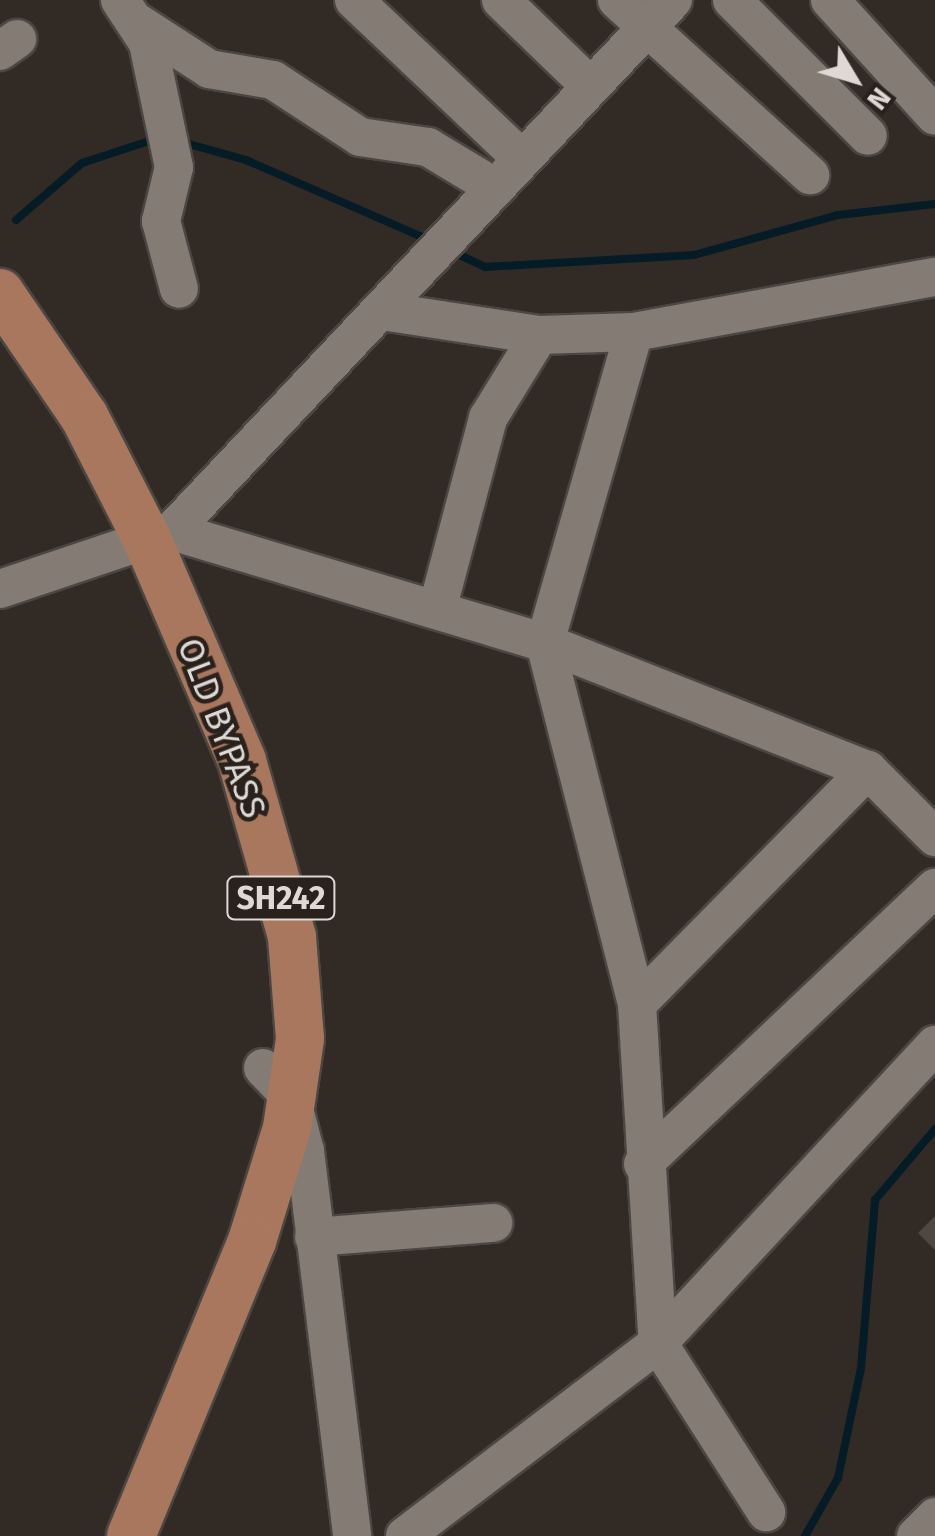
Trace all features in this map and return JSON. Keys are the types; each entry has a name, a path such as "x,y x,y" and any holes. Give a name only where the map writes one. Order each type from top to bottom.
{"main road":[{"name":"OLD BYPASS","path":"0,293 84,416 146,539 242,761 292,937 300,1039 252,1146 108,1536"},
{"name":"OLD BYPASS","path":"0,330 94,480 146,539"},
{"name":"OLD BYPASS","path":"131,1536 252,1241 277,1083"}],"street":[{"path":"354,0 522,159"},
{"path":"500,0 590,86"},
{"path":"617,0 810,176"},
{"path":"0,589 146,539 393,299 673,0"},
{"path":"732,0 868,136"},
{"path":"830,0 935,116"},
{"path":"129,12 208,69 273,80 360,137 428,146 488,196"},
{"path":"129,12 167,132 174,175 161,221 179,289"},
{"path":"393,299 539,335 634,332 935,277"},
{"path":"634,332 545,643 637,1004 642,1164 658,1343 766,1512"},
{"path":"436,610 488,418 539,335"},
{"path":"146,539 436,610 545,643 868,770 935,837"},
{"path":"637,1004 868,770"},
{"path":"642,1164 935,888"},
{"path":"405,1536 658,1343 935,1045"},
{"path":"277,1083 314,1237 352,1536"},
{"path":"314,1237 493,1223"},
{"path":"916,1536 935,1518"}],"building":[{"path":"935,1216 935,1250 918,1233"}],"waterway":[{"path":"16,220 82,163 155,139"},
{"path":"178,141 246,160 429,240"},
{"path":"451,251 485,267 694,255 838,215 935,204"},
{"path":"805,1536 838,1478 861,1368 875,1200 935,1129"}]}
